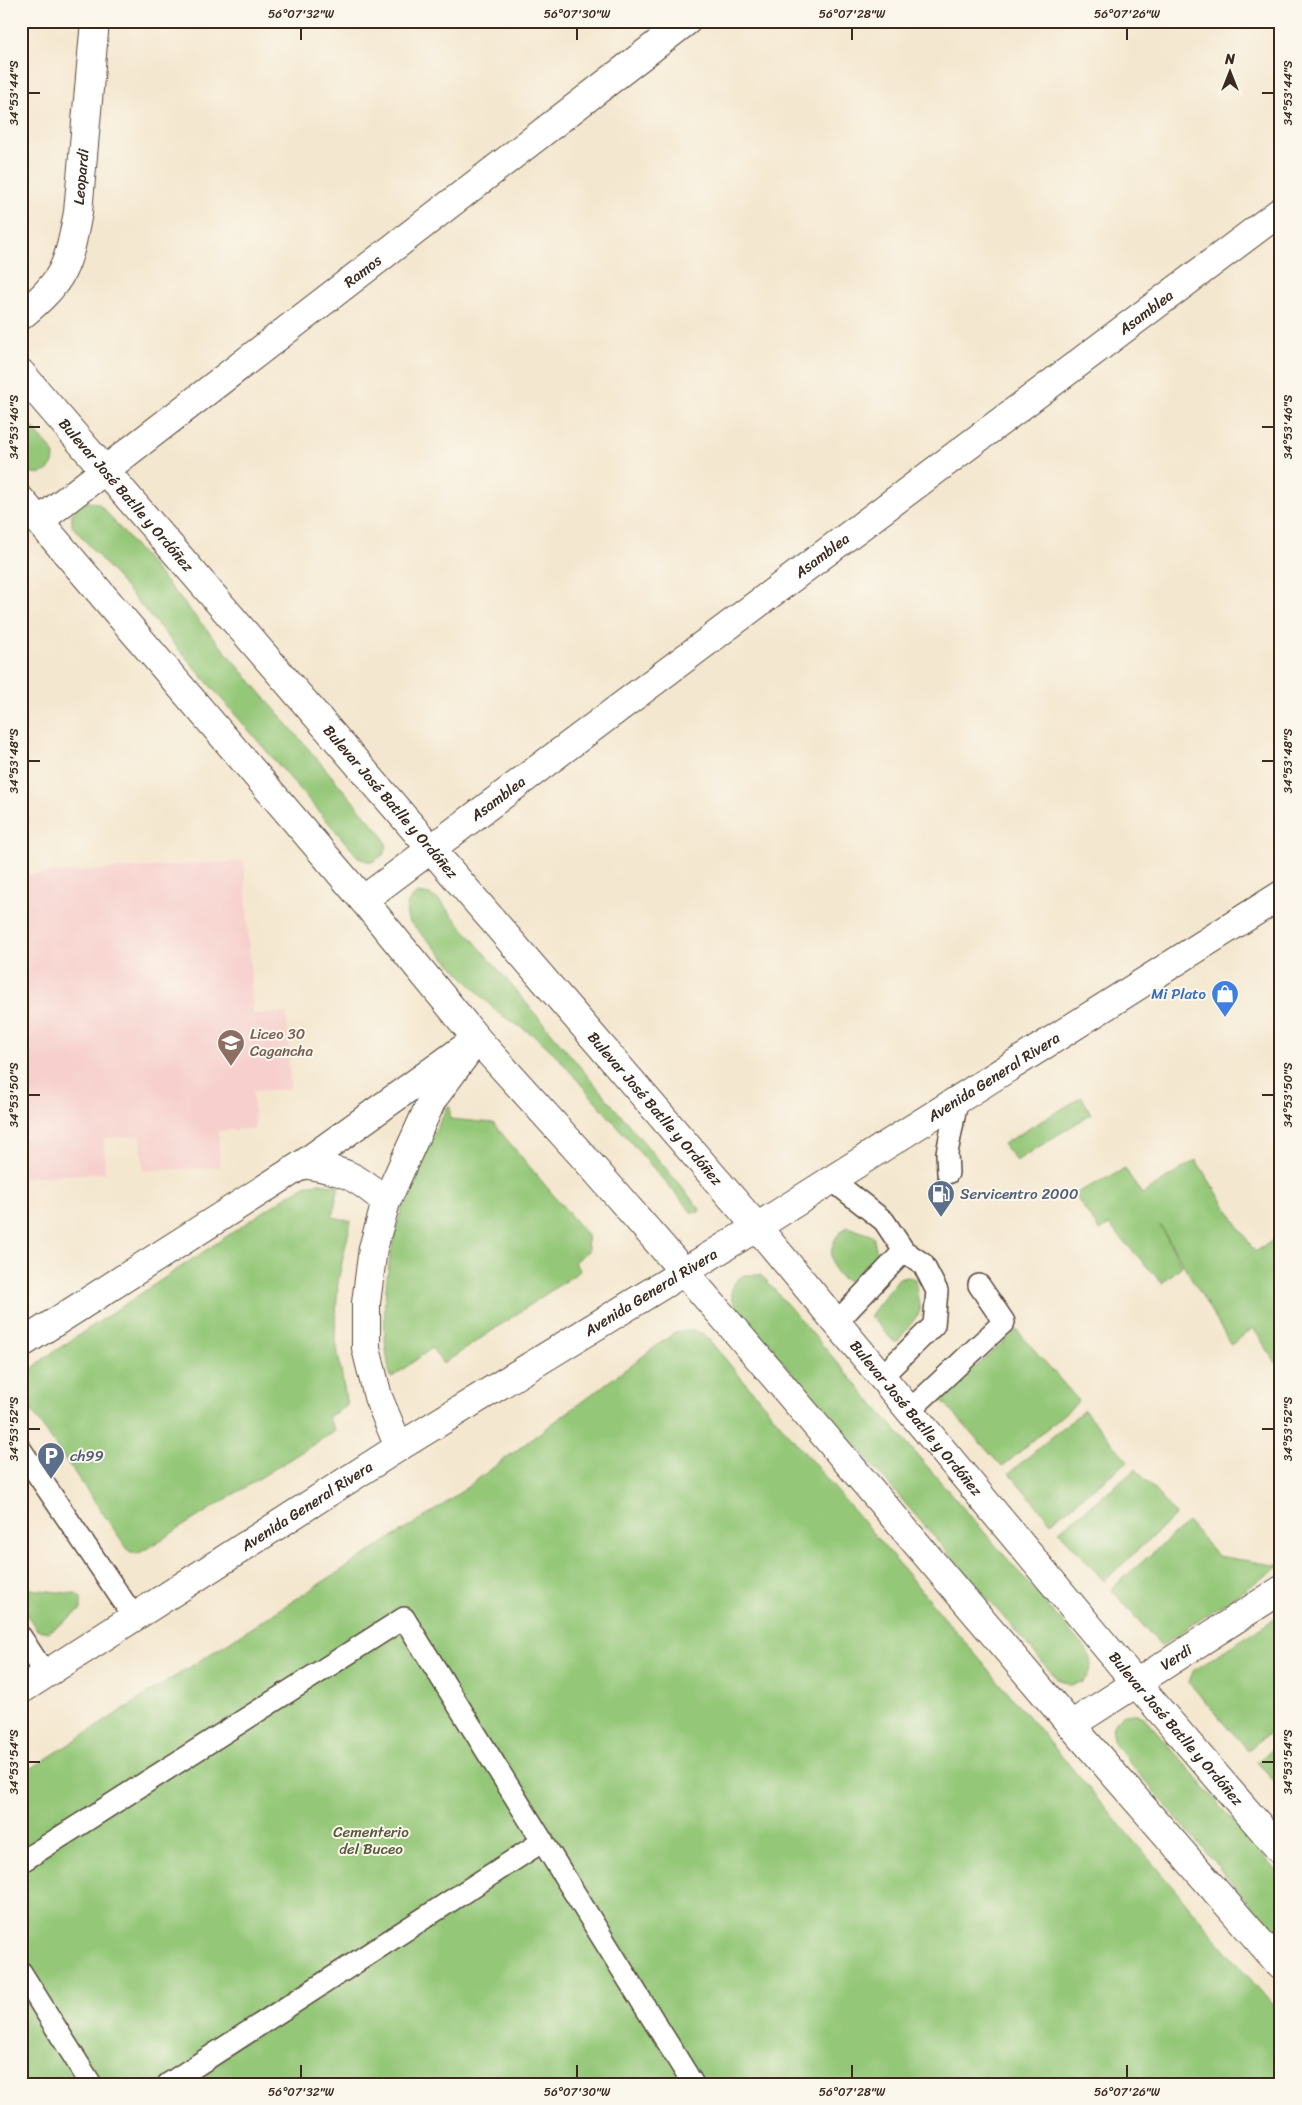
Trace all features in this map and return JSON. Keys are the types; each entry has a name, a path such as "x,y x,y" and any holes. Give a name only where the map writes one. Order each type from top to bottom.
{"main road":[{"name":"Leopardi","path":"21,316 45,296 59,280 72,241 78,212 95,21"},
{"name":"Ramos","path":"39,521 688,21"},
{"name":"Asamblea","path":"363,900 1281,211"},
{"name":"Bulevar José Batlle y Ordóñez","path":"21,373 757,1227 1138,1684 1281,1851"},
{"path":"21,500 363,900 476,1039 589,1162 1071,1725 1281,1966"},
{"name":"Avenida General Rivera","path":"21,1690 399,1447 757,1227 1281,895"},
{"path":"21,1344 303,1164 476,1039"},
{"path":"399,1447 378,1398 366,1348 366,1303 372,1248 386,1202 432,1100 476,1039"},
{"path":"303,1164 338,1170 361,1180 386,1202"},
{"name":"Verdi","path":"1071,1725 1138,1684 1281,1590"}],"lane":[{"path":"948,1173 947,1153 957,1101"},
{"path":"832,1180 884,1221 904,1251 923,1264 937,1291 934,1325 882,1377"},
{"path":"836,1323 904,1251"},
{"path":"909,1411 1004,1322 979,1285"},
{"path":"21,1450 134,1617"},
{"path":"21,1862 404,1618 693,2084"},
{"path":"21,1637 45,1674"},
{"path":"168,2084 543,1841"},
{"path":"21,1972 91,2084"}],"shaded area":[{"path":"244,861 253,1014 287,1013 290,1089 253,1091 255,1129 218,1131 220,1167 143,1171 141,1136 104,1138 105,1173 21,1177 21,875"}],"green space":[{"path":"21,414 53,451 54,458 52,464 44,472 32,473 26,471 21,466"},
{"path":"87,502 98,503 107,513 382,835 387,846 383,855 372,862 360,859 72,526 72,514 78,505"},
{"path":"417,893 431,895 441,902 700,1209 699,1212 692,1213 554,1053 535,1036 498,1013 408,920 407,905"},
{"path":"1082,1097 1091,1114 1016,1161 1003,1144"},
{"path":"447,1107 450,1107 450,1119 493,1123 587,1235 588,1251 574,1262 580,1271 443,1364 432,1348 391,1378 385,1333 386,1285 389,1261 400,1215 411,1183"},
{"path":"1196,1160 1255,1252 1281,1235 1281,1370 1253,1328 1231,1345 1160,1225 1182,1266 1162,1283 1109,1225 1100,1231 1074,1194 1125,1169 1142,1194"},
{"path":"321,1183 339,1186 332,1217 351,1221 338,1281 335,1336 347,1406 328,1417 335,1431 143,1551 136,1554 129,1551 31,1410 24,1393 25,1380 32,1369 46,1357 287,1196 309,1184"},
{"path":"848,1227 873,1236 877,1253 850,1281 836,1273 831,1257 835,1239 840,1232"},
{"path":"744,1275 760,1275 766,1280 1087,1651 1091,1668 1082,1682 1070,1685 1057,1679 738,1310 733,1300 732,1291 735,1283"},
{"path":"909,1277 915,1279 920,1312 897,1342 894,1342 870,1316 899,1278"},
{"name":"Cementerio del Buceo","path":"692,1330 704,1334 1281,2015 1281,2084 21,2084 21,1775 443,1505 674,1333"},
{"path":"1017,1330 1079,1401 1002,1467 940,1398"},
{"path":"1084,1410 1128,1461 1051,1522 1009,1473"},
{"path":"1136,1469 1176,1515 1104,1581 1059,1531"},
{"path":"1188,1522 1218,1556 1280,1566 1161,1646 1111,1589"},
{"path":"21,1588 76,1594 81,1598 81,1610 49,1632 37,1630 21,1606"},
{"path":"1281,1615 1281,1724 1248,1750 1189,1683 1193,1671 1201,1665"},
{"path":"1125,1714 1137,1714 1144,1717 1281,1876 1281,1941 1114,1744 1115,1723"},
{"path":"1281,1741 1281,1790 1257,1762"}],"place":[{"name":"Mi Plato","path":"1225,1018"},
{"name":"Liceo 30 Cagancha","path":"231,1067"},
{"name":"Servicentro 2000","path":"941,1218"},
{"name":"ch99","path":"51,1480"}]}
